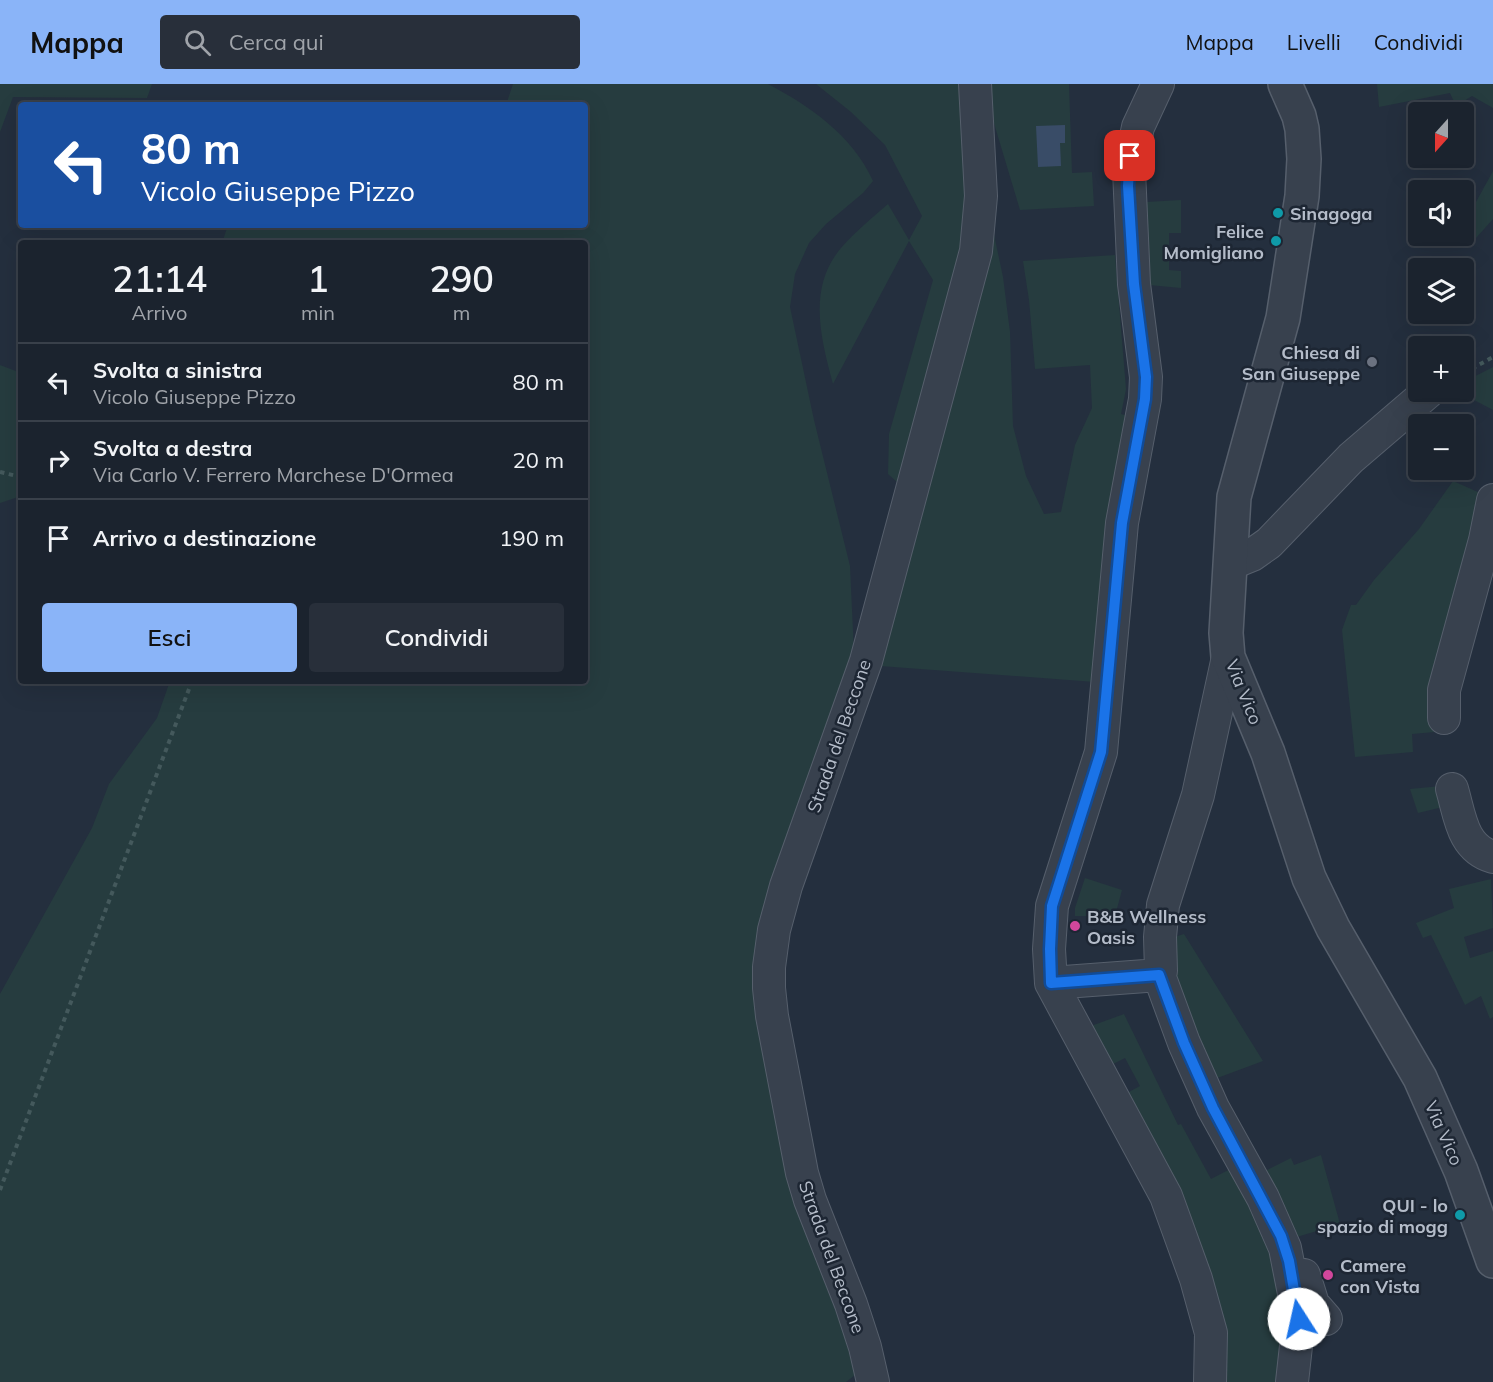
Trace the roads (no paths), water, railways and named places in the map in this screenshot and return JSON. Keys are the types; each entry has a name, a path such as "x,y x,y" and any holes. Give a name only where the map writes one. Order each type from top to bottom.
{"street":[{"name":"Strada del Beccone","path":"873,1382 859,1326 810,1200 802,1173 772,1016 769,967 774,930 786,886 866,661 976,251 981,196 975,84"},
{"path":"1158,84 1137,127 1129,170 1134,284 1146,377 1145,399 1122,523 1101,752 1052,906 1051,983 1166,1196 1196,1279 1211,1333 1210,1382"},
{"name":"Via Vico","path":"1285,84 1296,108 1302,129 1304,159 1302,196 1283,318 1237,481 1232,512 1226,633 1228,657 1269,753 1309,878 1333,928 1420,1078 1461,1171 1493,1261"},
{"path":"1230,564 1252,555 1269,543 1351,458 1416,402"},
{"path":"1444,718 1444,690 1485,540 1493,500"},
{"path":"1228,657 1196,802 1163,905 1160,937 1162,966 1159,975 1184,1043 1213,1108 1263,1198 1285,1248 1299,1319 1292,1382"},
{"path":"1452,789 1467,838 1476,849 1493,857"},
{"path":"1184,908 1188,866 1198,832 1196,802"},
{"path":"1051,983 1159,975"},
{"path":"1285,1248 1301,1266 1313,1304 1326,1319"}],"water":[{"path":"1065,125 1065,143 1060,143 1061,166 1038,167 1036,126"}],"place":[{"name":"Sinagoga","path":"1278,213"},
{"name":"Felice Momigliano","path":"1276,241"},
{"name":"Chiesa di San Giuseppe","path":"1372,362"},
{"name":"B&B Wellness Oasis","path":"1075,926"},
{"name":"QUI - lo spazio di mogg","path":"1460,1215"},
{"name":"Camere con Vista","path":"1328,1275"}]}
